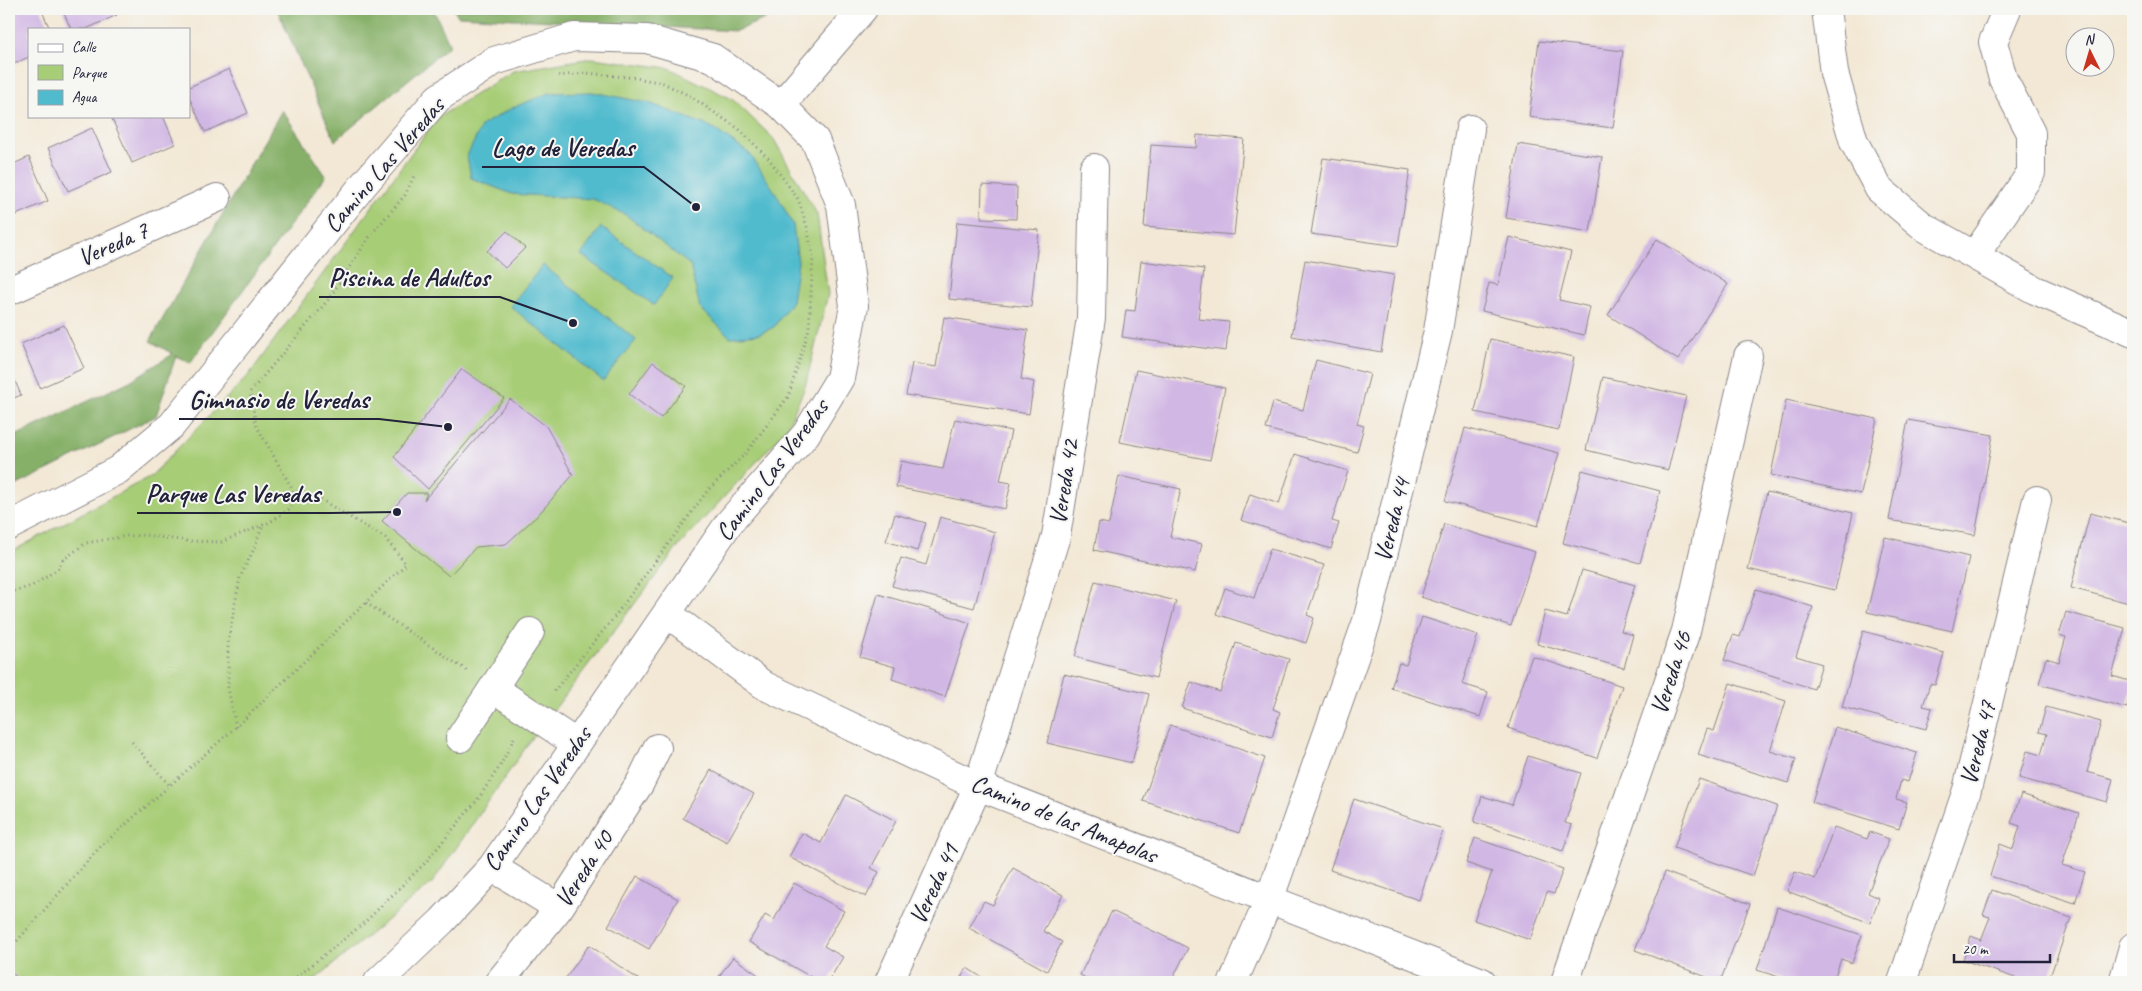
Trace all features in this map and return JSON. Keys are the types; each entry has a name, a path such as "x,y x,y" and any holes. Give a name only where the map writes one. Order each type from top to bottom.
{"street":[{"path":"781,104 863,9"},
{"path":"1826,9 1834,73 1854,142 1879,189 1924,227 2035,290 2133,333"},
{"path":"1975,255 2031,173 2031,133 2003,79 1993,42 2007,9"},
{"name":"Camino Las Veredas","path":"9,526 118,470 172,425 364,184 438,98 494,61 574,37 647,39 713,58 781,104 815,140 842,205 854,306 840,378 806,434 729,523 492,867 442,921 378,982"},
{"name":"Vereda 44","path":"1233,982 1270,900 1367,621 1438,331 1470,129"},
{"name":"Vereda 42","path":"978,786 1056,536 1091,318 1094,168"},
{"name":"Vereda 7","path":"9,291 216,198"},
{"name":"Vereda 46","path":"1574,980 1686,631 1748,356"},
{"name":"Vereda 47","path":"1902,982 1967,790 2037,500"},
{"name":"Camino de las Amapolas","path":"668,614 766,686 978,786 1482,982"},
{"path":"460,738 530,632"},
{"path":"493,688 577,744"},
{"name":"Vereda 40","path":"499,982 559,908 640,782 657,748"},
{"name":"Vereda 41","path":"889,982 978,786"},
{"path":"492,867 559,908"},
{"path":"2123,982 2133,947"}],"path":[{"path":"547,77 586,74 636,78 663,83 690,96 739,128 760,148 798,199 807,227 813,257 809,329 788,397 761,433"},
{"path":"9,593 32,586 46,577 59,568 64,560 86,543 145,535 187,541 220,542 262,526 291,508 293,490 256,425 250,392 328,300 370,236 405,195 416,171"},
{"path":"9,937 16,942 101,846 236,728 406,564 385,538 318,498 293,490"},
{"path":"236,728 228,688 228,643 240,577 254,549 262,526"},
{"path":"366,603 493,688"},
{"path":"132,742 170,786"}],"green space":[{"path":"277,9 433,9 450,45 335,141"},
{"path":"454,9 789,9 736,31 458,16"},
{"path":"592,58 669,68 732,99 773,138 817,214 828,294 805,387 786,430 677,548 528,744 432,883 312,982 9,982 9,553 151,476 248,376 437,118 513,71"},
{"path":"282,110 326,176 190,363 176,356 156,416 9,489 9,439 130,381 173,354 150,341"}],"water":[{"path":"592,92 649,103 711,127 750,154 777,195 793,225 798,262 792,301 774,327 759,334 730,337 700,308 690,265 626,215 593,199 512,194 471,178 467,156 482,125 512,108 549,93"},
{"path":"601,227 673,278 654,305 581,255"},
{"path":"543,265 636,340 603,381 510,306"}],"building":[{"path":"19,9 41,9 50,28 28,28 28,57 13,64 9,54 9,13"},
{"path":"62,9 114,9 117,15 88,28 71,28"},
{"path":"1539,41 1623,51 1613,128 1529,117"},
{"path":"229,69 248,113 205,132 190,99 190,87"},
{"path":"164,118 175,144 132,163 112,119"},
{"path":"92,128 112,172 68,191 48,148"},
{"path":"1197,135 1244,139 1234,235 1144,227 1151,145 1196,148"},
{"path":"1518,144 1602,157 1590,232 1506,218"},
{"path":"29,157 48,201 9,218 9,166"},
{"path":"1323,158 1410,170 1398,246 1311,234"},
{"path":"982,185 1017,187 1016,219 981,218"},
{"path":"957,222 1039,230 1031,307 949,299"},
{"path":"507,231 525,248 505,268 487,251"},
{"path":"1509,237 1571,252 1559,300 1590,307 1584,335 1482,311 1489,283 1498,285"},
{"path":"1657,239 1728,284 1678,360 1608,315"},
{"path":"1305,260 1394,275 1381,352 1292,336"},
{"path":"1141,261 1204,269 1198,319 1229,322 1226,351 1122,337 1126,310 1135,311"},
{"path":"944,317 1028,330 1021,379 1034,382 1029,414 906,395 912,363 936,367"},
{"path":"64,325 84,368 40,388 21,344"},
{"path":"1490,339 1574,357 1559,430 1475,412"},
{"path":"1316,360 1370,374 1357,424 1364,426 1357,452 1266,429 1273,402 1303,410"},
{"path":"653,362 686,386 661,418 629,394"},
{"path":"9,367 21,395 9,400"},
{"path":"462,369 504,398 428,489 394,457"},
{"path":"1136,370 1225,388 1210,460 1120,442"},
{"path":"1603,377 1686,396 1668,470 1586,450"},
{"path":"510,399 546,426 573,475 537,516 506,544 476,547 449,576 382,521 407,493 427,493 424,500"},
{"path":"1786,400 1877,419 1861,494 1771,475"},
{"path":"955,419 1011,431 1000,481 1011,483 1005,509 896,487 901,461 943,469"},
{"path":"1908,420 1993,435 1975,535 1889,520"},
{"path":"1465,428 1559,453 1538,526 1445,501"},
{"path":"1295,454 1348,471 1332,521 1339,523 1331,549 1241,520 1250,494 1279,504"},
{"path":"1582,470 1660,491 1640,563 1563,543"},
{"path":"1119,476 1181,489 1170,537 1202,544 1195,572 1094,550 1099,522 1109,524"},
{"path":"1767,492 1853,513 1835,590 1748,569"},
{"path":"2090,513 2133,524 2133,604 2071,588"},
{"path":"895,514 926,523 917,551 886,541"},
{"path":"940,517 995,532 974,608 892,586 901,558 926,565"},
{"path":"1444,524 1535,552 1511,626 1421,597"},
{"path":"1885,537 1969,557 1952,631 1867,612"},
{"path":"1270,549 1324,565 1307,615 1314,618 1306,643 1216,614 1225,588 1254,598"},
{"path":"1582,570 1635,585 1621,631 1633,635 1624,668 1537,644 1545,611 1567,617"},
{"path":"1095,581 1176,601 1156,678 1075,657"},
{"path":"1756,589 1813,607 1796,656 1822,664 1814,689 1724,660 1733,635 1740,637"},
{"path":"878,594 970,623 945,697 892,679 895,667 860,657"},
{"path":"2066,612 2125,628 2112,676 2133,682 2127,708 2039,684 2046,658 2059,662 2066,637 2059,635"},
{"path":"1422,617 1478,635 1462,684 1488,692 1480,717 1391,688 1399,663 1406,665"},
{"path":"1863,631 1944,653 1935,685 1930,684 1923,706 1932,708 1926,729 1842,707"},
{"path":"1236,643 1289,659 1273,709 1280,712 1272,737 1182,708 1191,682 1220,692"},
{"path":"1532,656 1622,686 1597,758 1508,728"},
{"path":"1064,674 1149,694 1132,763 1047,743"},
{"path":"1730,683 1786,701 1770,751 1796,759 1788,783 1698,755 1707,729 1714,731"},
{"path":"2046,707 2101,722 2087,772 2113,779 2107,802 2019,778 2027,751 2041,755 2047,734 2039,732"},
{"path":"1170,725 1265,758 1239,833 1143,801"},
{"path":"1835,727 1917,753 1908,782 1901,780 1896,799 1907,802 1899,829 1812,802"},
{"path":"1528,756 1581,773 1565,823 1572,825 1563,851 1474,822 1482,796 1512,805"},
{"path":"711,770 754,794 727,842 683,818"},
{"path":"1699,779 1777,806 1753,876 1674,848"},
{"path":"2021,794 2079,813 2062,865 2085,872 2075,903 1990,876 2000,844 2013,849 2020,826 2011,823"},
{"path":"846,795 896,821 871,868 879,872 866,897 789,857 802,833 821,843"},
{"path":"1354,799 1443,829 1419,900 1330,870"},
{"path":"1834,827 1867,839 1870,832 1889,839 1868,893 1879,898 1870,923 1787,891 1795,872 1815,879"},
{"path":"1475,838 1563,869 1554,894 1547,892 1530,940 1474,920 1492,872 1466,863"},
{"path":"1013,868 1063,895 1043,931 1062,942 1047,971 969,928 984,901 993,905"},
{"path":"1665,872 1750,904 1720,982 1635,950"},
{"path":"637,876 678,899 649,949 608,926"},
{"path":"794,883 844,911 824,946 843,957 828,982 820,982 749,942 765,915 774,920"},
{"path":"1992,890 2071,918 2048,982 2027,982 1963,960 1971,936 1981,940 1990,917 1983,915"},
{"path":"1777,907 1862,935 1852,963 1841,959 1834,979 1839,982 1780,982 1782,978 1757,970"},
{"path":"1112,911 1188,948 1171,982 1094,982 1080,975"},
{"path":"589,945 642,982 563,982"},
{"path":"733,957 768,982 715,982"},
{"path":"967,968 989,982 958,982"},
{"path":"9,969 21,982 9,982"},
{"path":"1299,977 1310,982 1297,982"}],"place":[{"name":"Lago de Veredas","path":"696,207"},
{"name":"Piscina de Adultos","path":"573,323"},
{"name":"Gimnasio de Veredas","path":"448,427"},
{"name":"Parque Las Veredas","path":"397,512"}]}
